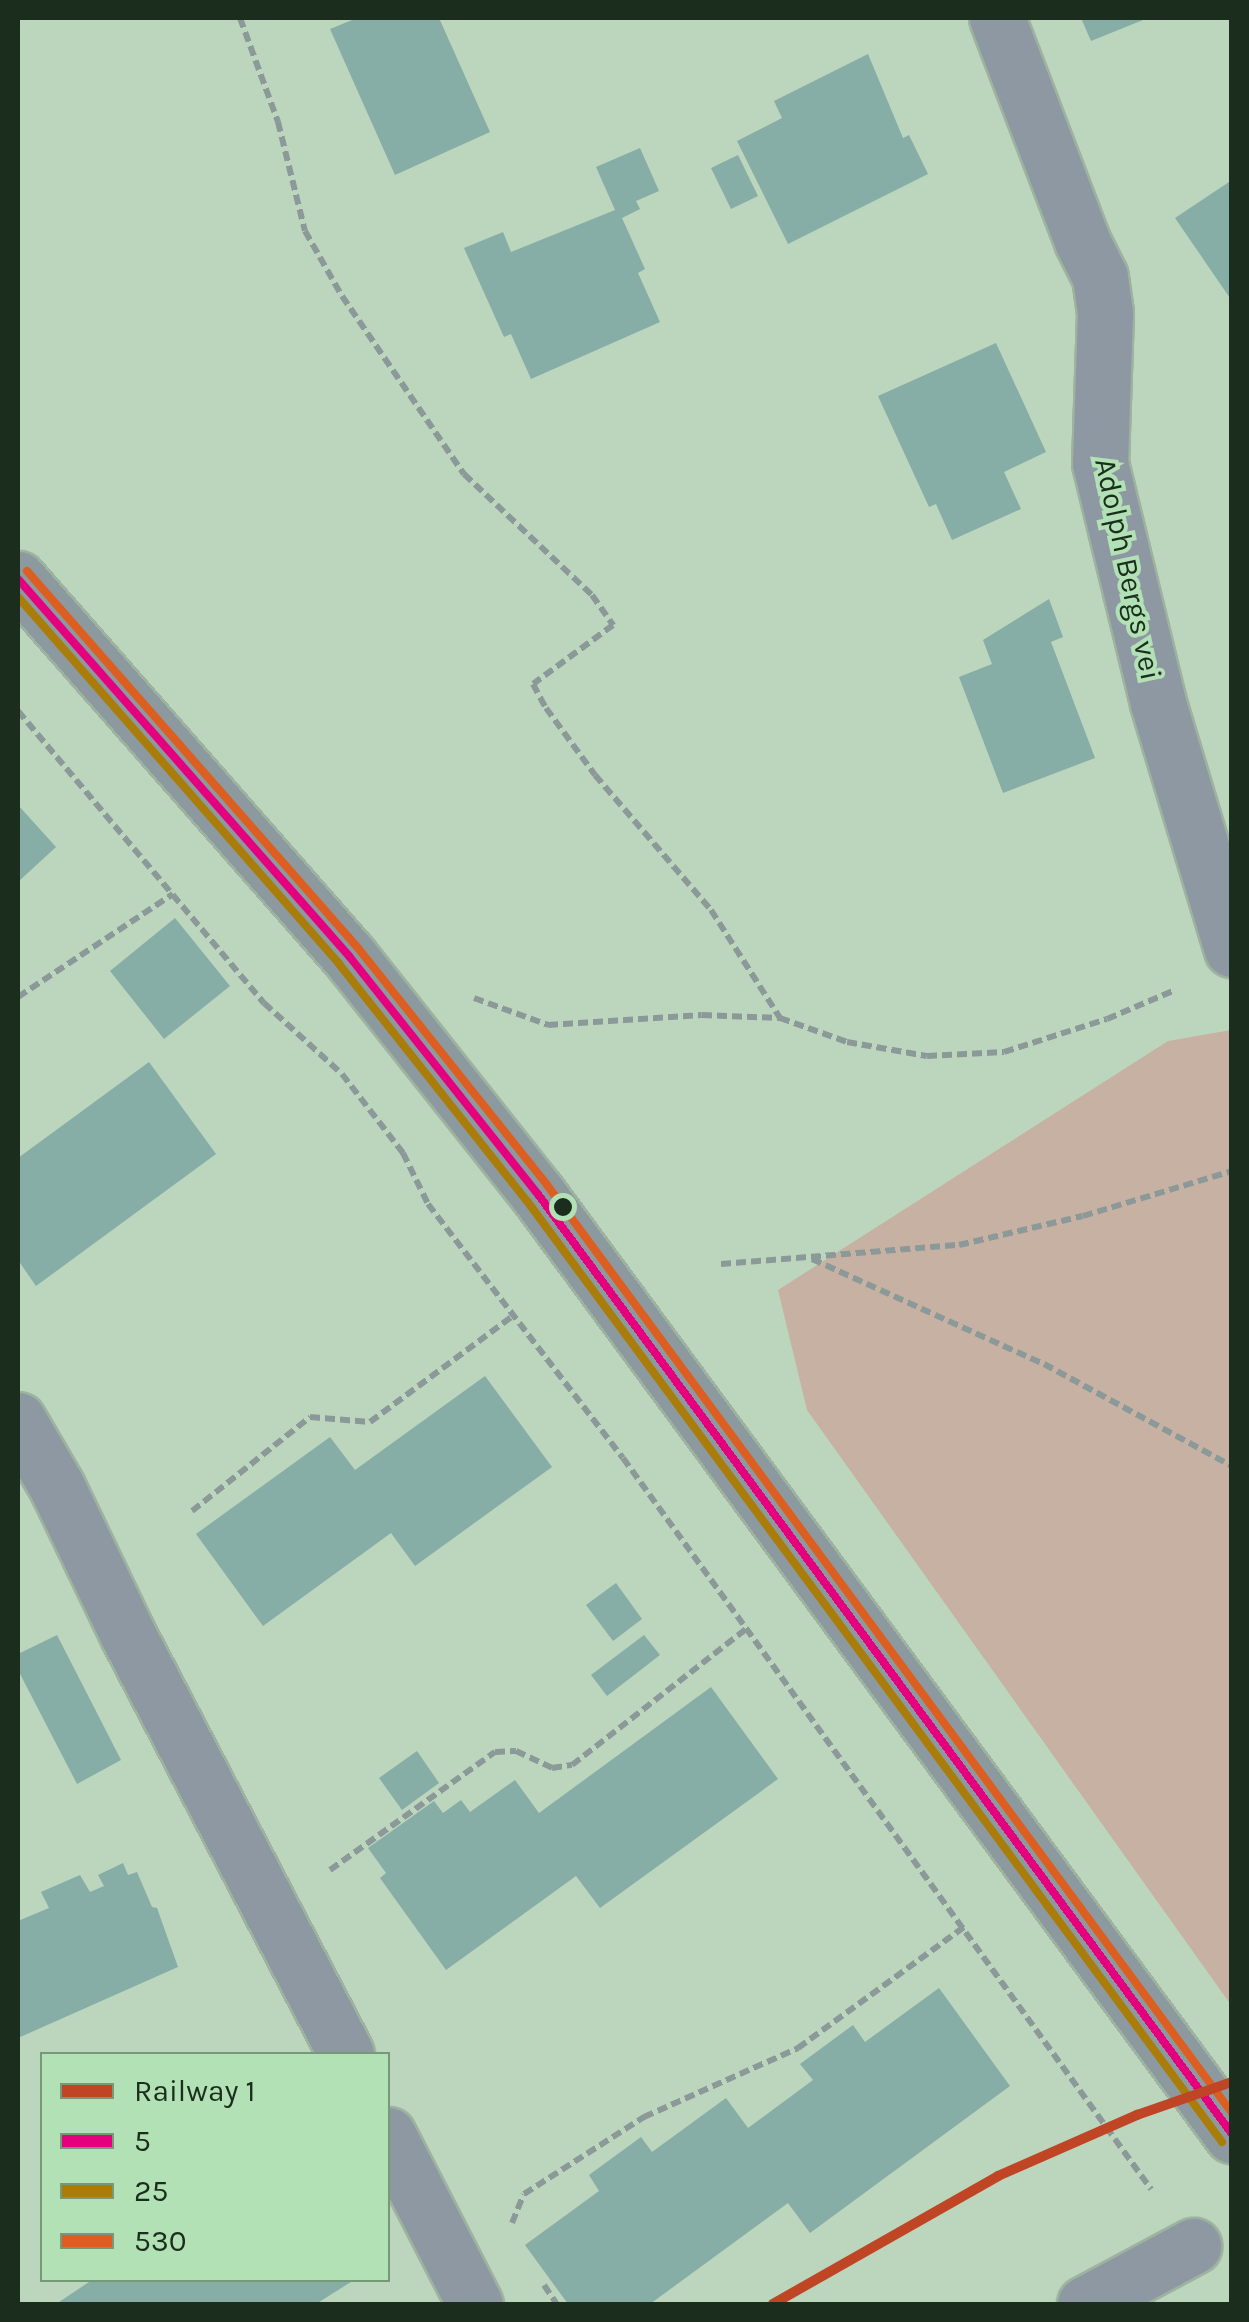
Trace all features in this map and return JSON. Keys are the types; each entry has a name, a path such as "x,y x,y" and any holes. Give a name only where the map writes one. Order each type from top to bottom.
{"main road":[{"path":"18,579 349,956 537,1193 1232,2136"}],"street":[{"name":"Adolph Bergs vei","path":"998,18 1082,241 1100,276 1105,313 1100,463 1158,702 1232,949"},
{"path":"18,1420 58,1487 345,2052"},
{"path":"390,2140 475,2304"},
{"path":"1086,2304 1194,2246"}],"path":[{"path":"240,18 278,122 305,231 342,296 434,436 464,474 592,594 613,625 533,684 595,776 710,910 780,1018"},
{"path":"18,711 264,1003 342,1074 403,1153 428,1204 746,1629 1194,2246"},
{"path":"18,996 173,894"},
{"path":"468,996 548,1024 702,1015 780,1018 847,1042 927,1056 1004,1052 1107,1019 1178,989"},
{"path":"721,1264 959,1245 1084,1216 1232,1171"},
{"path":"811,1258 1044,1364 1232,1466"},
{"path":"192,1511 310,1417 370,1422 514,1315"},
{"path":"342,1864 495,1752 516,1751 552,1768 572,1765 746,1629"},
{"path":"508,2232 524,2194 644,2117 798,2048 964,1927"},
{"path":"538,2276 557,2304"}],"shaded area":[{"path":"1232,1030 1231,2005 807,1410 778,1290 1168,1041"}],"building":[{"path":"357,18 439,18 490,132 395,175 330,29"},
{"path":"1081,18 1148,18 1091,41"},
{"path":"868,54 903,138 909,135 928,174 788,244 737,141 782,118 774,101"},
{"path":"640,148 659,191 636,201 640,209 622,218 645,269 638,273 660,322 531,379 511,334 504,337 464,248 503,232 511,252 615,210 596,167"},
{"path":"738,155 758,196 731,209 711,168"},
{"path":"1232,180 1232,301 1175,218"},
{"path":"996,343 1046,452 1004,472 1021,509 952,540 936,504 929,507 878,396"},
{"path":"1049,599 1063,637 1051,642 1095,758 1003,793 959,677 992,664 983,640"},
{"path":"18,805 56,847 18,882"},
{"path":"175,918 230,986 164,1039 110,971"},
{"path":"149,1062 216,1154 36,1286 18,1260 18,1158"},
{"path":"485,1376 552,1467 415,1566 391,1533 263,1626 196,1534 330,1437 355,1470"},
{"path":"616,1583 642,1619 613,1641 586,1605"},
{"path":"57,1635 121,1760 77,1784 18,1670 18,1654"},
{"path":"644,1635 660,1655 607,1696 591,1675"},
{"path":"711,1687 778,1779 600,1908 576,1876 446,1970 380,1878 386,1873 368,1848 434,1801 443,1813 461,1800 470,1812 515,1780 539,1813"},
{"path":"417,1751 439,1783 402,1810 379,1778"},
{"path":"123,1863 128,1875 137,1872 152,1907 157,1908 178,1967 18,2038 18,1921 49,1908 41,1892 80,1875 90,1892 104,1886 98,1875"},
{"path":"939,1988 1010,2086 810,2233 788,2203 650,2304 568,2304 525,2245 599,2191 589,2175 641,2137 652,2152 726,2098 748,2128 813,2080 800,2064 853,2025 865,2042"},
{"path":"89,2282 351,2282 316,2304 56,2304"}],"rail line":[{"name":"1","path":"773,2304 998,2176 1137,2115 1232,2082"}],"transit line":[{"name":"530","path":"27,571 358,948 547,1185 1232,2113"},
{"name":"5","path":"18,579 349,956 537,1193 1232,2134"},
{"name":"25","path":"18,597 339,964 527,1201 1222,2142"}]}
